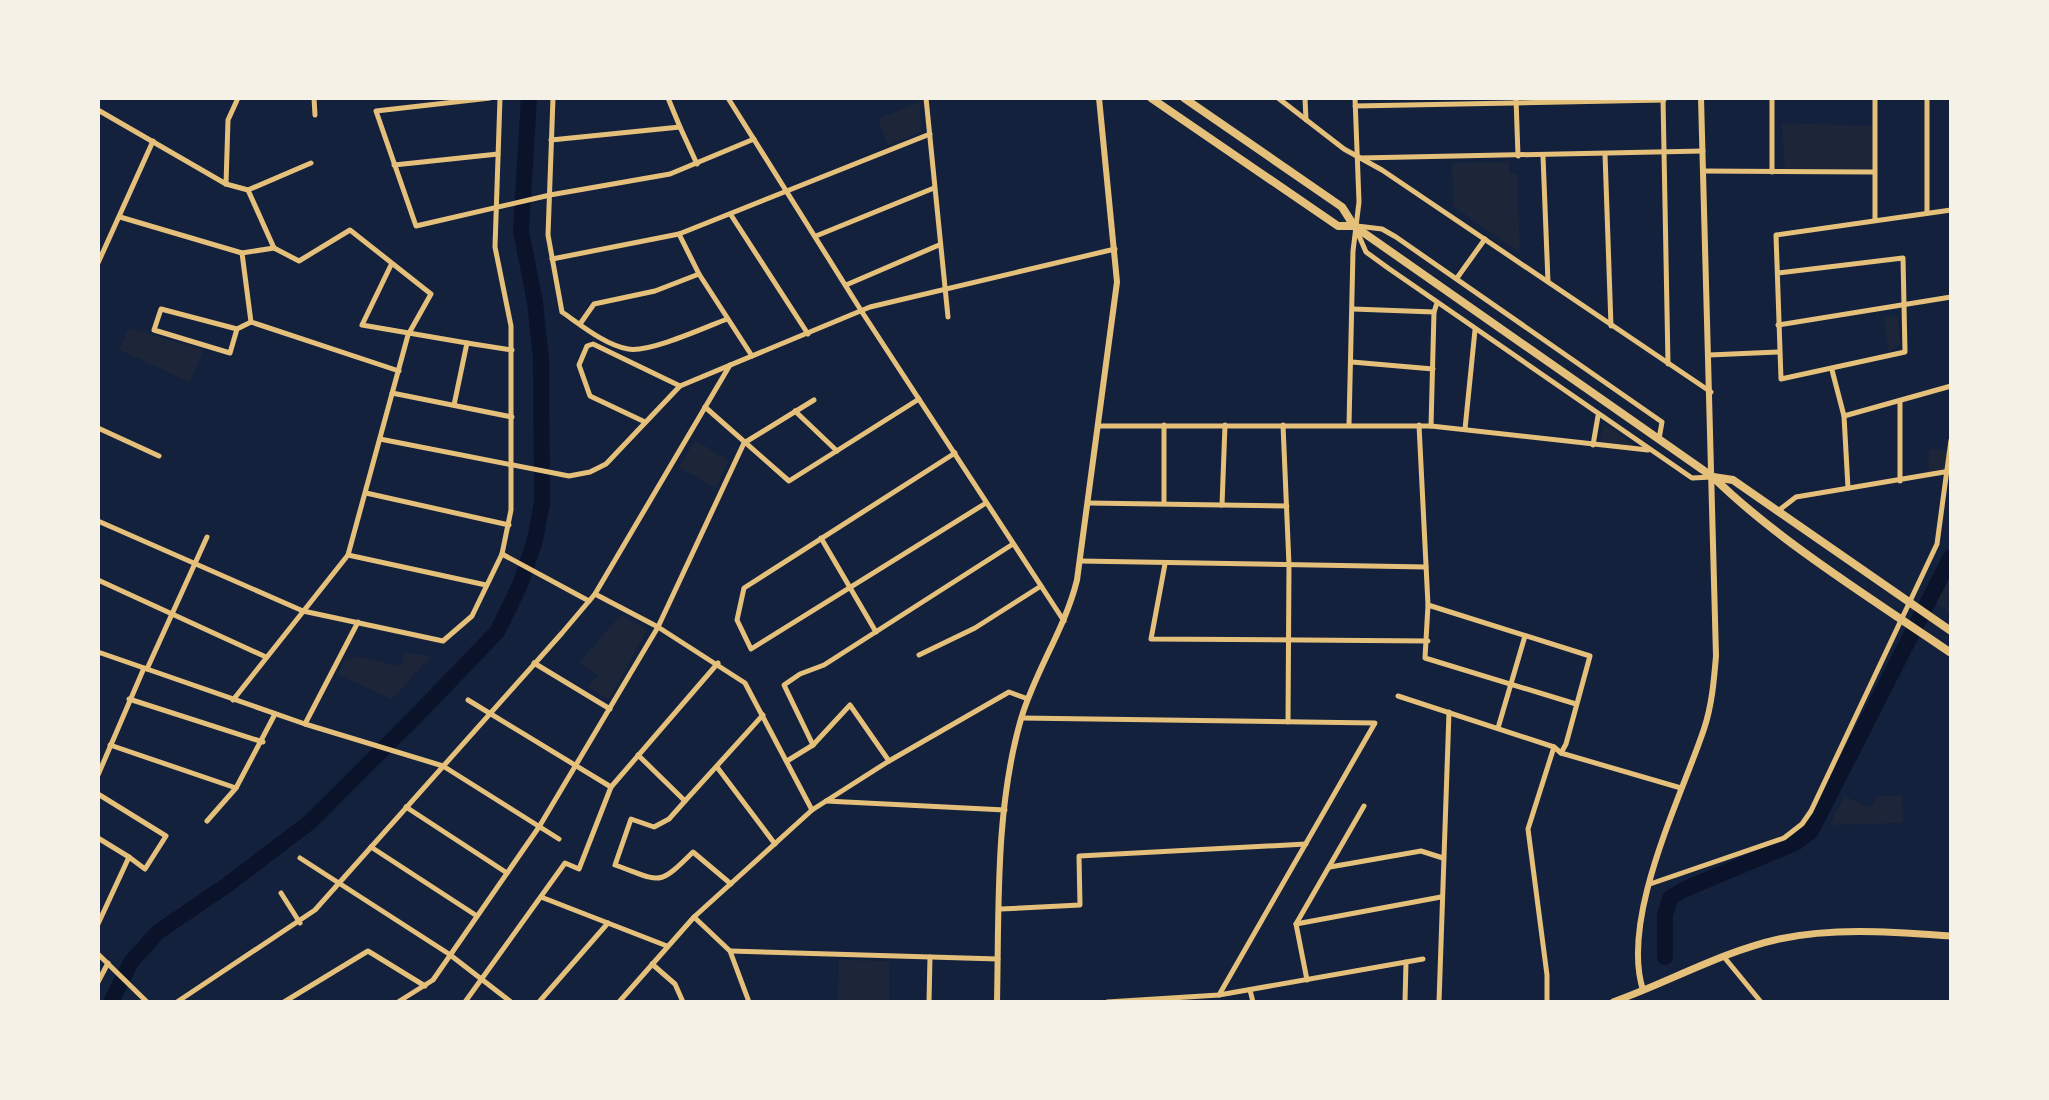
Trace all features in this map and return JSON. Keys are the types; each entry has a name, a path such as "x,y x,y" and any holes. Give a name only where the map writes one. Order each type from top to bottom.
{"main road":[{"path":"1151,98 1338,226 1354,226"},
{"path":"1184,98 1342,207 1354,226 1713,477 1734,498 1951,653"},
{"path":"1713,477 1733,480 1947,629"},
{"path":"1616,1002 1724,957 1780,939 1852,931 1951,936"}],"street":[{"path":"226,184 228,120 238,98"},
{"path":"314,98 315,116"},
{"path":"490,98 376,111 416,226 546,196 670,174 754,139"},
{"path":"98,521 303,611 443,641 472,616 502,554 509,525 512,350 495,247 500,98"},
{"path":"552,98 546,196 548,234 562,312 629,350 673,340 727,319"},
{"path":"668,98 696,164"},
{"path":"728,98 862,312 1064,621"},
{"path":"926,98 943,290 948,317"},
{"path":"998,1002 1005,810 1021,718 1064,621 1080,561 1114,316 1115,249 1099,98"},
{"path":"1278,98 1357,158 1382,170 1711,392"},
{"path":"1305,98 1306,120"},
{"path":"1349,425 1354,226 1359,202 1355,98"},
{"path":"1643,990 1639,977 1639,939 1650,884 1658,848 1704,728 1714,683 1716,656 1701,98"},
{"path":"1772,98 1772,172"},
{"path":"1875,98 1875,220"},
{"path":"1927,98 1927,213"},
{"path":"1355,106 1516,100 1663,99 1668,364"},
{"path":"1516,100 1518,156"},
{"path":"98,110 226,184 248,190 311,163"},
{"path":"551,140 680,127"},
{"path":"552,259 679,234 930,134"},
{"path":"98,263 153,141"},
{"path":"1357,158 1703,151"},
{"path":"394,165 498,154"},
{"path":"1605,154 1611,326"},
{"path":"1543,156 1548,282"},
{"path":"1703,171 1874,172"},
{"path":"816,236 934,188"},
{"path":"248,190 274,248"},
{"path":"1778,273 1903,258 1905,352 1781,379 1776,235 1951,210"},
{"path":"731,215 808,334"},
{"path":"120,217 242,253 274,248 299,261 349,230 431,294 408,335 348,555 233,699"},
{"path":"1354,226 1382,229 1457,278 1662,422 1659,439"},
{"path":"1354,226 1366,252 1598,416 1692,478 1713,477"},
{"path":"679,234 680,242 699,274 752,356"},
{"path":"1457,278 1485,239"},
{"path":"846,285 939,246"},
{"path":"380,439 556,474 569,476 590,472 606,464 680,386 888,302 1115,249"},
{"path":"242,253 251,322"},
{"path":"391,265 362,325 408,335 512,350"},
{"path":"580,324 594,304 655,291 699,274"},
{"path":"1779,324 1903,307 1951,297"},
{"path":"1430,426 1434,312 1437,303"},
{"path":"237,329 230,353 154,330 161,309 237,329 251,322 399,371"},
{"path":"1353,309 1434,312"},
{"path":"1465,429 1475,330"},
{"path":"454,405 467,343"},
{"path":"645,422 590,396 579,365 587,346 593,344 680,386"},
{"path":"1709,355 1778,352"},
{"path":"1352,362 1433,369"},
{"path":"177,1002 300,923 338,885 589,601 730,365"},
{"path":"1832,370 1844,416 1848,488"},
{"path":"1844,416 1951,386"},
{"path":"392,393 512,417"},
{"path":"705,407 789,481 919,399"},
{"path":"398,1002 425,986 539,827 658,627 744,443 814,400"},
{"path":"1900,401 1900,481"},
{"path":"795,411 837,451"},
{"path":"1593,445 1598,416"},
{"path":"1164,425 1164,503"},
{"path":"1222,505 1225,425"},
{"path":"1283,425 1289,565 1288,722"},
{"path":"1099,426 1419,425 1648,450"},
{"path":"1419,425 1428,605 1425,659 1576,704"},
{"path":"98,428 159,456"},
{"path":"1650,884 1784,838 1802,824 1937,544 1950,471 1951,440"},
{"path":"955,453 744,588 737,620 751,649 986,503"},
{"path":"1778,511 1796,497 1950,471"},
{"path":"366,493 509,525"},
{"path":"1088,503 1287,506"},
{"path":"98,775 129,699 173,613 207,537"},
{"path":"821,538 876,632"},
{"path":"813,745 784,685 800,674 824,665 1013,544"},
{"path":"502,554 589,601"},
{"path":"348,555 486,585"},
{"path":"1080,561 1426,567"},
{"path":"1165,564 1151,639 1428,642"},
{"path":"98,580 266,657"},
{"path":"919,655 975,628 1041,586"},
{"path":"595,594 658,627 718,663 745,683 812,810"},
{"path":"1428,605 1590,656 1566,744 1561,752"},
{"path":"305,724 358,622"},
{"path":"1498,729 1525,636"},
{"path":"98,652 364,744 443,766 559,839"},
{"path":"534,663 610,709"},
{"path":"465,1002 565,863 579,869 611,787 718,663"},
{"path":"619,1002 694,917 824,801 1009,692 1028,699"},
{"path":"1398,696 1554,747 1561,752 1681,788"},
{"path":"129,699 263,742"},
{"path":"468,700 611,787"},
{"path":"788,761 813,745 850,705 889,761"},
{"path":"1439,1002 1449,712"},
{"path":"206,821 236,788 263,742 275,714"},
{"path":"731,884 693,852 669,877 658,880 615,864 631,819 654,827 669,819 763,715"},
{"path":"1021,718 1375,723 1219,995"},
{"path":"110,745 236,788"},
{"path":"1547,1002 1547,975 1528,829 1554,747"},
{"path":"638,755 685,802"},
{"path":"718,767 775,844"},
{"path":"98,794 166,836 145,869 98,838"},
{"path":"824,801 1005,810"},
{"path":"1307,980 1296,924 1364,806"},
{"path":"406,807 507,873"},
{"path":"1001,909 1080,905 1079,856 1293,842 1306,844"},
{"path":"371,847 477,916"},
{"path":"1329,867 1421,851 1443,858"},
{"path":"98,924 129,858"},
{"path":"300,858 338,885 449,954 511,1002"},
{"path":"281,893 300,923"},
{"path":"541,897 667,946"},
{"path":"1296,924 1441,897"},
{"path":"694,917 730,951 749,1002"},
{"path":"539,1002 608,923"},
{"path":"284,1002 368,951 425,986"},
{"path":"730,951 998,959"},
{"path":"98,954 147,1002"},
{"path":"929,1002 930,957"},
{"path":"1724,957 1761,1002"},
{"path":"1107,1002 1219,995 1423,959"},
{"path":"1405,1002 1406,962"},
{"path":"652,964 675,984 683,1002"},
{"path":"98,982 110,965"},
{"path":"1250,990 1253,1002"}],"shaded area":[{"path":"920,102 921,132 888,145 878,119"},
{"path":"1782,123 1873,126 1872,166 1870,169 1785,170"},
{"path":"1509,162 1509,174 1517,173 1520,253 1453,206 1452,163"},
{"path":"1898,316 1900,345 1888,351 1884,317"},
{"path":"129,328 203,350 190,382 119,350"},
{"path":"1603,423 1637,447 1600,444"},
{"path":"695,440 729,461 716,488 679,467"},
{"path":"1929,449 1947,450 1945,471 1928,473"},
{"path":"1951,572 1951,614 1936,602"},
{"path":"621,615 647,630 610,698 606,698 589,687 598,675 579,663"},
{"path":"405,653 431,656 392,699 337,674 346,658 351,660 353,656 401,666"},
{"path":"1844,796 1870,808 1878,796 1902,796 1903,823 1830,825"},
{"path":"839,960 889,961 889,1002 838,1002"}],"waterway":[{"path":"111,1002 131,962 158,932 227,885 310,822 418,714 497,632 520,585 535,540 542,503 541,359 535,302 521,231 529,98"},
{"path":"1665,957 1665,915 1670,898 1685,889 1795,843 1811,831 1951,557"}]}
